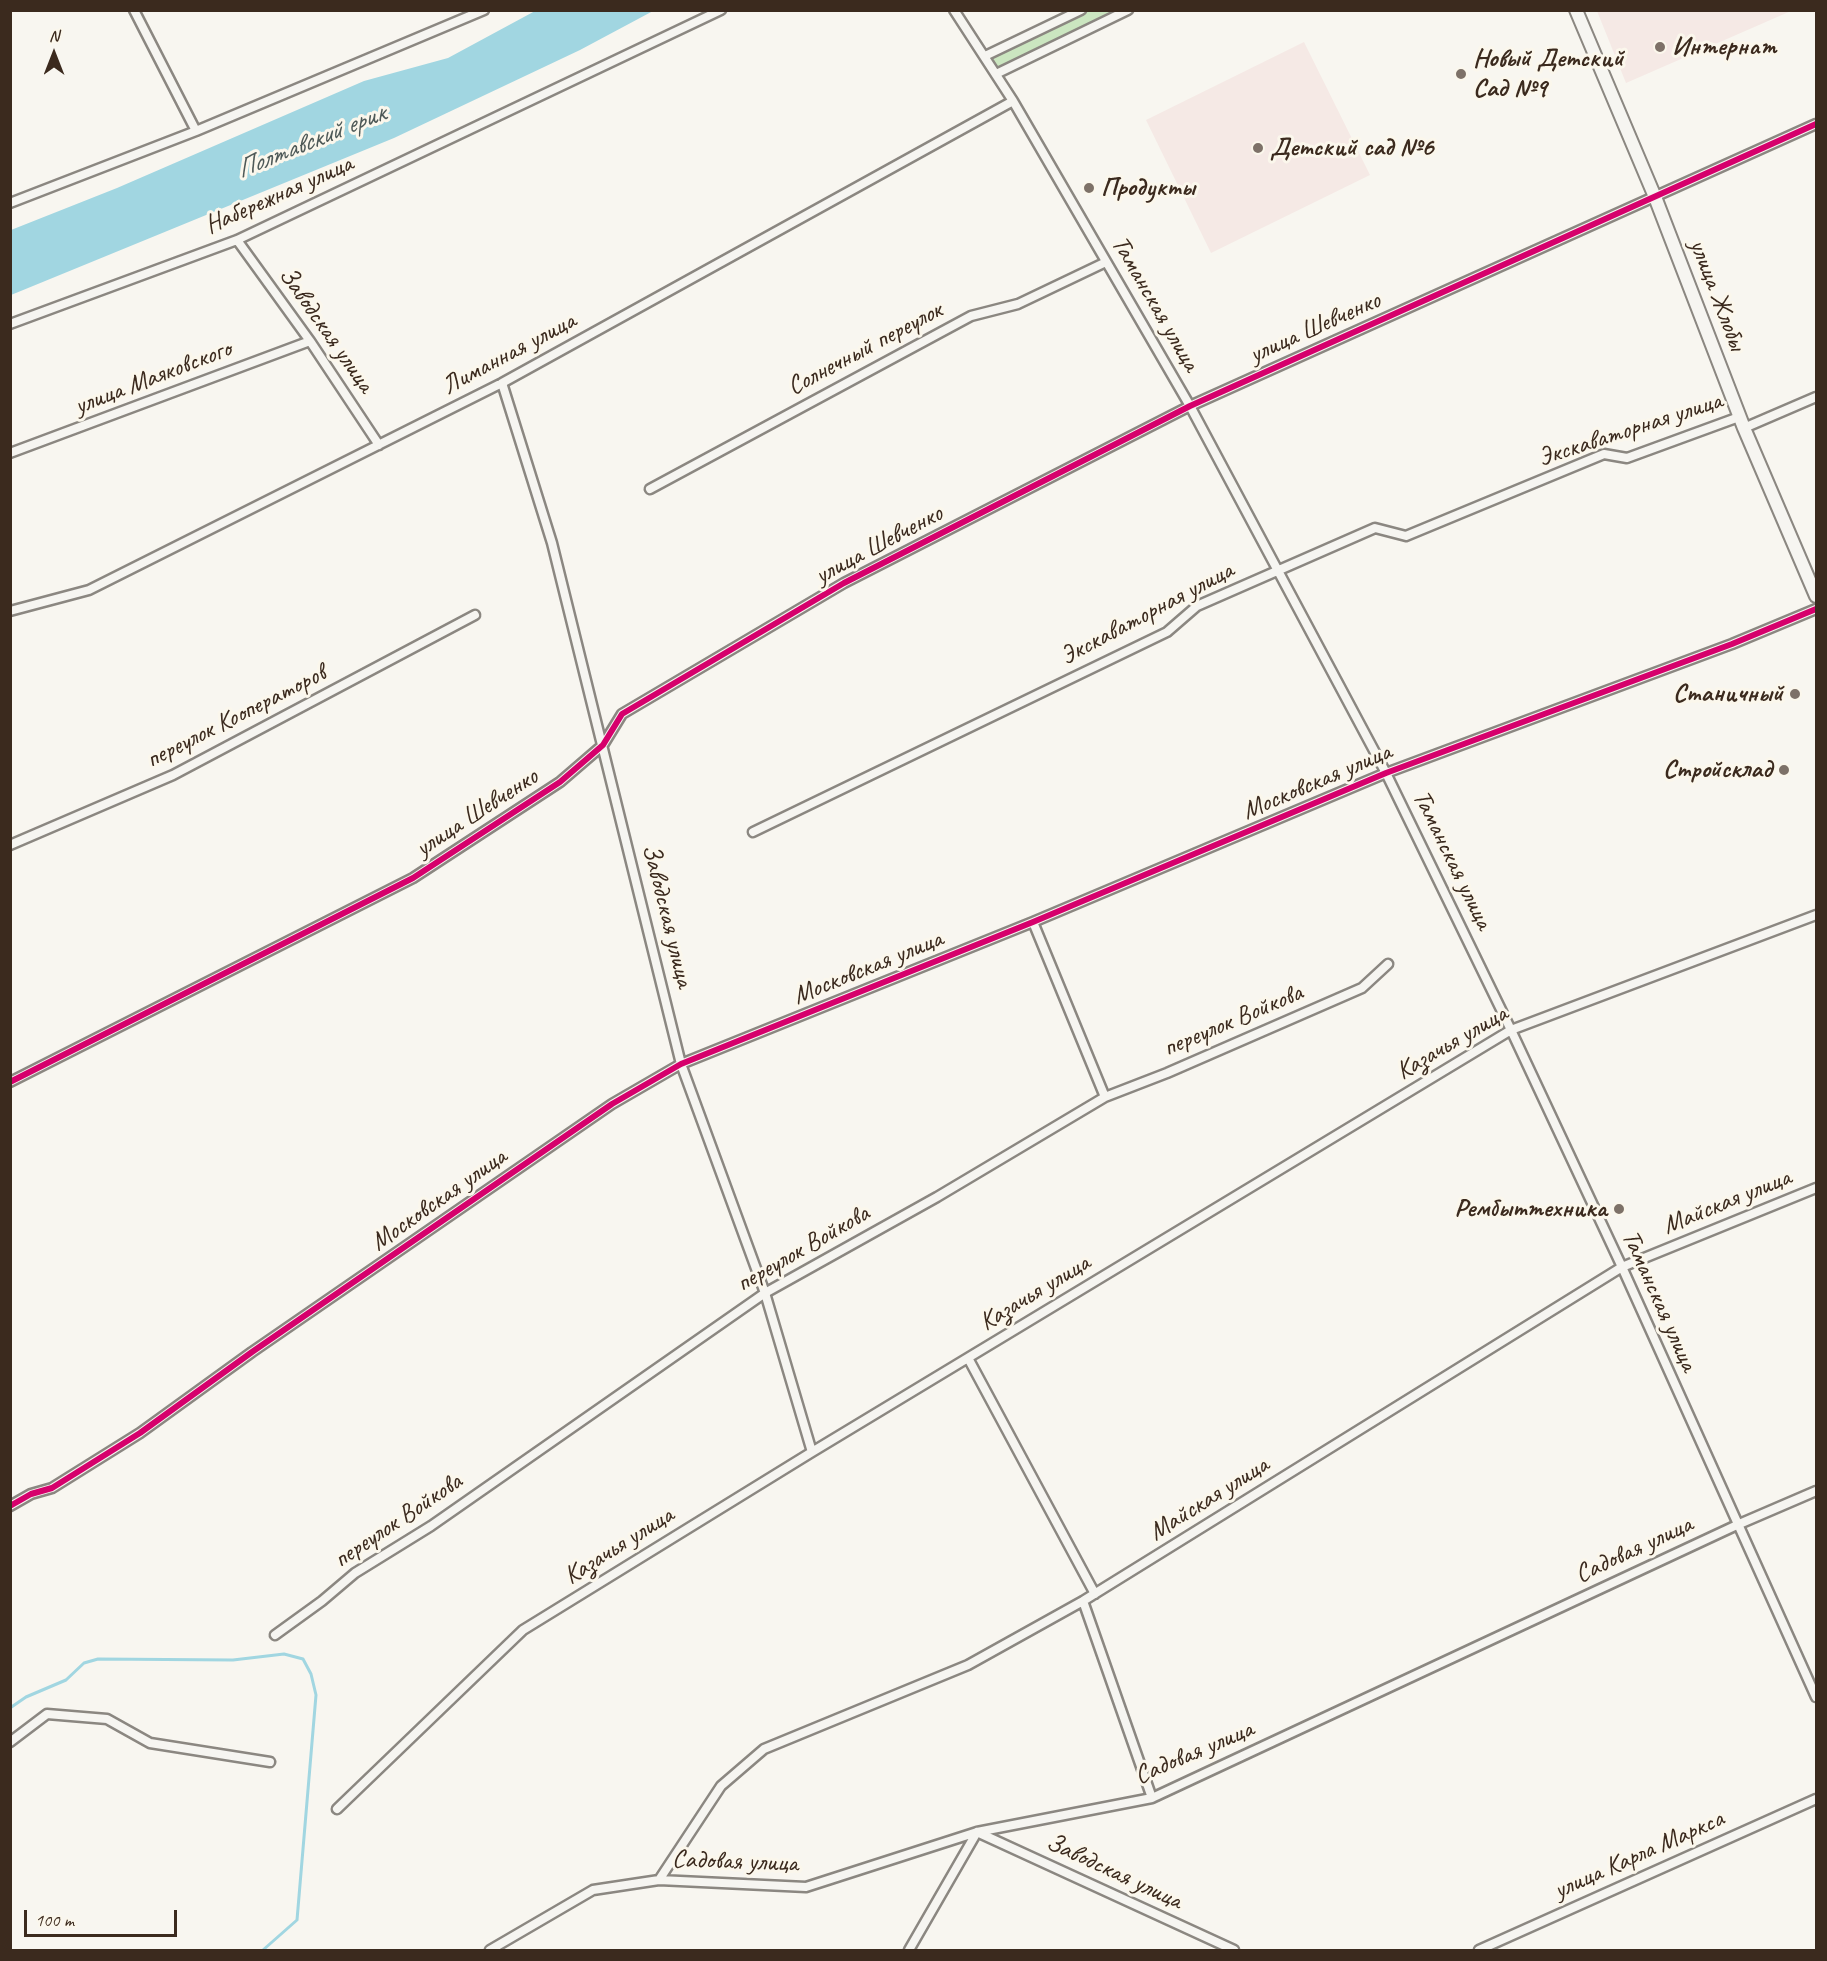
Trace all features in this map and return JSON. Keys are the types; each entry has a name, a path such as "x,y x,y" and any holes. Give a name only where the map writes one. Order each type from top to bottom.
{"street":[{"path":"134,10 196,131"},
{"path":"10,203 196,131 484,10"},
{"name":"Набережная улица","path":"10,324 237,240 721,10"},
{"name":"Таманская улица","path":"954,10 1013,101 1190,406 1386,773 1511,1030 1622,1267 1816,1697"},
{"path":"985,57 1081,10"},
{"path":"996,74 1128,10"},
{"name":"улица Жлобы","path":"1576,10 1655,197 1741,422 1816,596"},
{"name":"Лиманная улица","path":"10,611 89,590 502,383 1013,101"},
{"name":"улица Шевченко","path":"10,1082 413,878 560,783 603,745 622,714 834,589 1190,406 1816,124"},
{"name":"Заводская улица","path":"237,240 310,341 379,445"},
{"name":"Солнечный переулок","path":"650,489 971,316 1018,304 1106,262"},
{"name":"улица Маяковского","path":"10,453 310,341"},
{"name":"Заводская улица","path":"502,383 552,543 681,1064 765,1293 813,1452"},
{"name":"Экскаваторная улица","path":"753,832 1167,632 1197,606 1375,528 1406,536 1604,454 1627,458 1816,397"},
{"name":"Московская улица","path":"10,1506 31,1494 52,1488 140,1433 262,1345 612,1104 681,1064 1033,922 1386,773 1732,644 1816,609"},
{"name":"переулок Кооператоров","path":"10,844 173,774 475,615"},
{"name":"Казачья улица","path":"337,1809 523,1630 968,1358 1511,1030 1816,915"},
{"path":"1033,922 1105,1096"},
{"name":"переулок Войкова","path":"275,1635 322,1601 355,1573 431,1526 765,1293 937,1197 1105,1096 1167,1073 1362,988 1388,964"},
{"name":"Майская улица","path":"659,1880 721,1786 764,1749 968,1665 1095,1594 1622,1267 1816,1188"},
{"path":"968,1358 1095,1594"},
{"name":"Садовая улица","path":"489,1950 593,1890 659,1880 806,1887 977,1832 1152,1798 1737,1525 1816,1491"},
{"path":"1083,1601 1152,1798"},
{"path":"10,1742 46,1714 107,1719 150,1743 270,1762"},
{"name":"улица Карла Маркса","path":"1479,1950 1816,1799"},
{"path":"909,1950 977,1832"},
{"name":"Заводская улица","path":"977,1832 1234,1950"}],"shaded area":[{"name":"Интернат","path":"1597,11 1791,11 1626,83"},
{"name":"Детский сад №6","path":"1304,42 1370,175 1211,253 1146,120"}],"green space":[{"path":"1085,11 1126,11 997,71 988,57"}],"water":[{"name":"Полтавский ерик","path":"535,11 653,11 580,50 394,138 11,295 11,230 117,188 364,81 448,58"}],"waterway":[{"path":"10,1708 26,1697 66,1680 84,1663 98,1659 233,1660 284,1654 303,1659 311,1674 316,1695 297,1920 263,1950"}],"cycle path":[{"path":"10,1082 413,878 560,782 603,745 622,714 844,583 1190,406 1816,124"},
{"path":"10,1506 31,1494 52,1488 140,1433 252,1352 612,1104 681,1064 1033,922 1386,773 1732,644 1816,609"}],"place":[{"name":"Интернат","path":"1660,47"},
{"name":"Новый Детский Сад №9","path":"1461,74"},
{"name":"Детский сад №6","path":"1258,148"},
{"name":"Продукты","path":"1089,188"},
{"name":"Станичный","path":"1795,694"},
{"name":"Стройсклад","path":"1784,770"},
{"name":"Рембыттехника","path":"1619,1209"}]}
